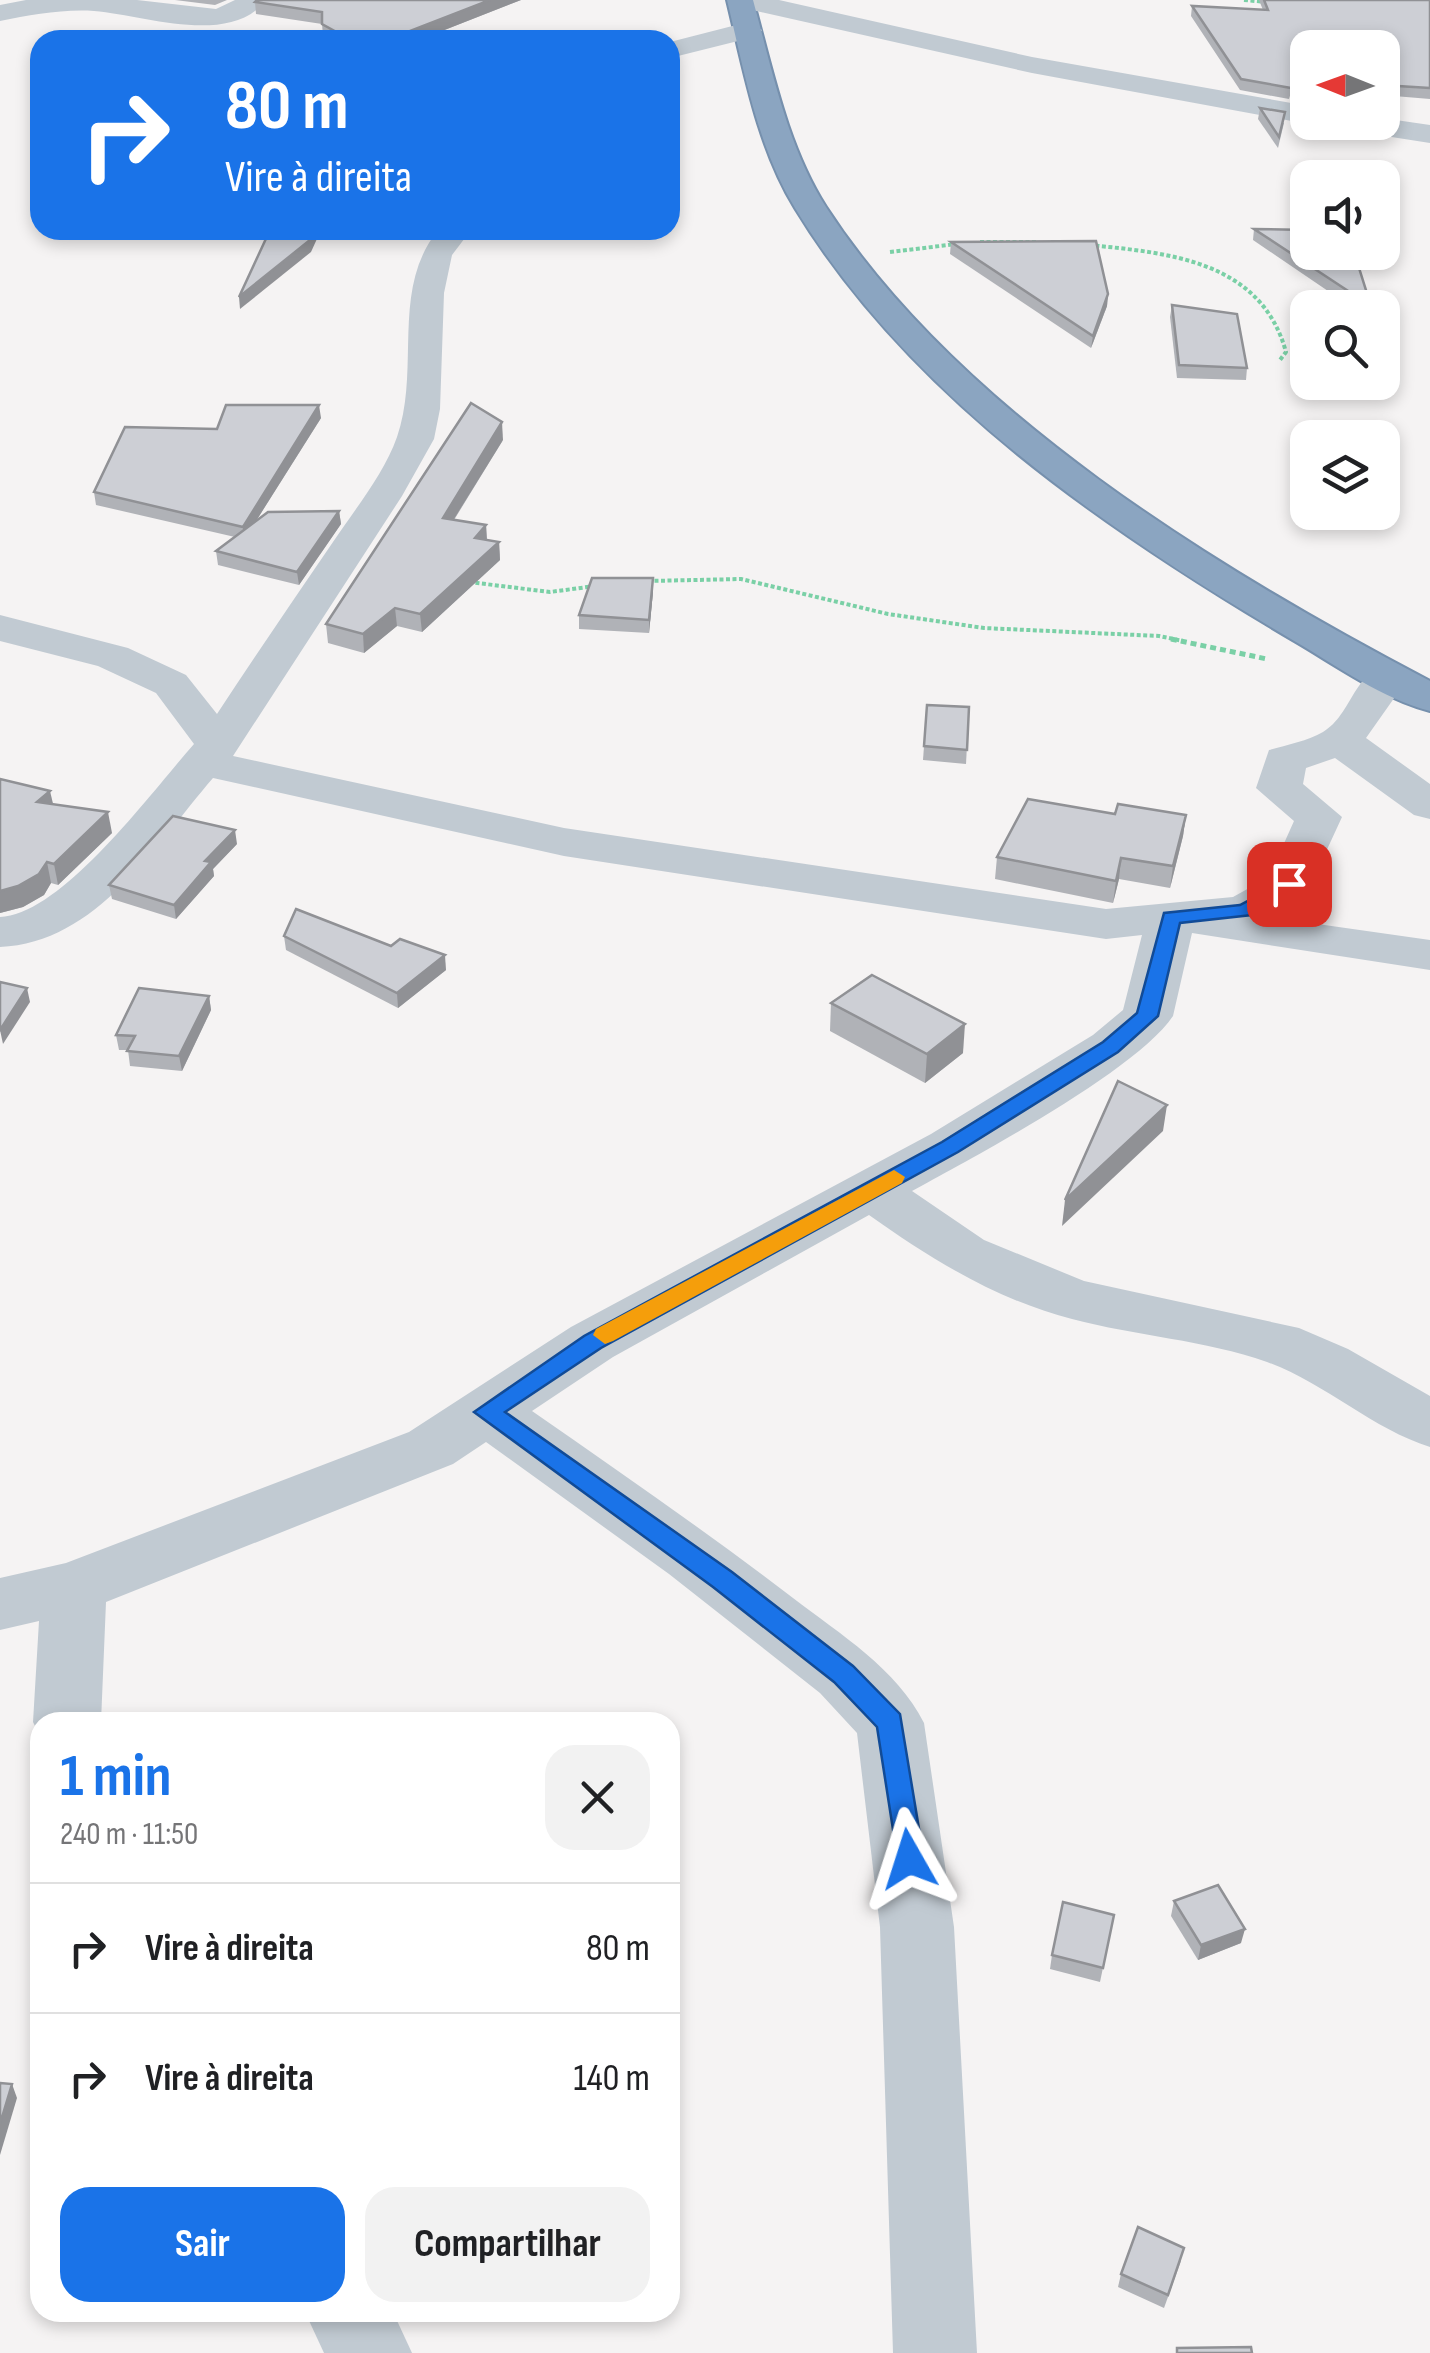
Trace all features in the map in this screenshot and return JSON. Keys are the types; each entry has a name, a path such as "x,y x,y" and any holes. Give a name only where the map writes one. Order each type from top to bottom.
{"highway":[{"path":"744,10 782,150 844,258 924,349 1066,470 1182,554 1430,698"}],"street":[{"path":"0,13 53,3 92,3 216,17 231,15 253,0"},
{"path":"680,45 744,10 1290,112"},
{"path":"1400,129 1430,134"},
{"path":"0,932 17,933 58,915 82,899 211,754 383,496 415,439 422,409 428,292 436,254 446,240"},
{"path":"0,628 112,657 170,684 211,754 564,842 760,875 912,892 1106,924 1245,910 1289,884 1319,817 1279,788 1284,760 1340,741 1388,677"},
{"path":"1340,741 1430,805"},
{"path":"1171,918 1430,954"},
{"path":"0,1604 74,1587 431,1448 592,1342 950,1147 1110,1047 1147,1016 1171,918"},
{"path":"871,1190 964,1254 1072,1299 1278,1343 1327,1364 1430,1424"},
{"path":"487,1412 722,1579 844,1674 890,1723 917,1927 935,2353"},
{"path":"67,1712 74,1587"},
{"path":"352,2322 370,2353"}],"path":[{"path":"1244,0 1269,2"},
{"path":"844,258 966,242 1052,243"},
{"path":"1079,244 1177,257 1230,279 1270,306 1284,336 1286,352 1280,360"},
{"path":"636,582 690,576 741,579 926,620 984,628 1159,636 1270,660"},
{"path":"455,580 550,592 600,585"}],"building":[{"path":"490,0 413,30 333,30 322,24 322,12 255,2"},
{"path":"1264,0 1430,0 1430,88 1400,86 1400,30 1290,30 1290,88 1241,79 1192,6 1268,10"},
{"path":"1260,108 1285,112 1279,137"},
{"path":"1254,229 1290,230 1290,253"},
{"path":"265,240 310,240 239,297"},
{"path":"1096,241 1108,294 1093,336 951,242"},
{"path":"1316,270 1360,270 1366,290 1347,290"},
{"path":"1172,305 1237,314 1247,368 1179,365"},
{"path":"471,403 502,422 443,518 486,525 475,538 499,542 420,614 395,608 363,634 326,624"},
{"path":"226,405 319,405 243,527 94,492 125,427 217,429"},
{"path":"339,511 297,572 216,551 268,512"},
{"path":"592,578 653,578 649,620 579,615"},
{"path":"927,705 969,707 967,750 924,746"},
{"path":"0,779 50,791 37,802 108,812 54,864 47,862 39,874 0,891"},
{"path":"1028,799 1115,814 1118,804 1186,815 1173,866 1121,858 1116,881 997,857"},
{"path":"173,816 235,830 205,861 211,862 174,905 109,885"},
{"path":"296,909 391,946 400,939 445,955 397,993 284,936"},
{"path":"872,975 965,1024 927,1054 831,1003"},
{"path":"0,982 27,988 0,1030"},
{"path":"139,988 209,996 179,1056 127,1051 135,1036 116,1035"},
{"path":"1118,1081 1167,1105 1065,1200"},
{"path":"1218,1885 1245,1929 1201,1945 1174,1901"},
{"path":"1063,1902 1114,1915 1103,1968 1052,1955"},
{"path":"0,2083 12,2084 0,2124"},
{"path":"1138,2227 1184,2248 1168,2295 1121,2274"},
{"path":"1251,2347 1252,2353 1177,2353 1177,2348"}],"slow traffic":[{"path":"605,1335 894,1177"}],"route":[{"path":"909,1859 890,1723 844,1674 692,1556 487,1412 592,1342 950,1147 1110,1047 1147,1016 1171,918 1245,910 1289,884"}]}
